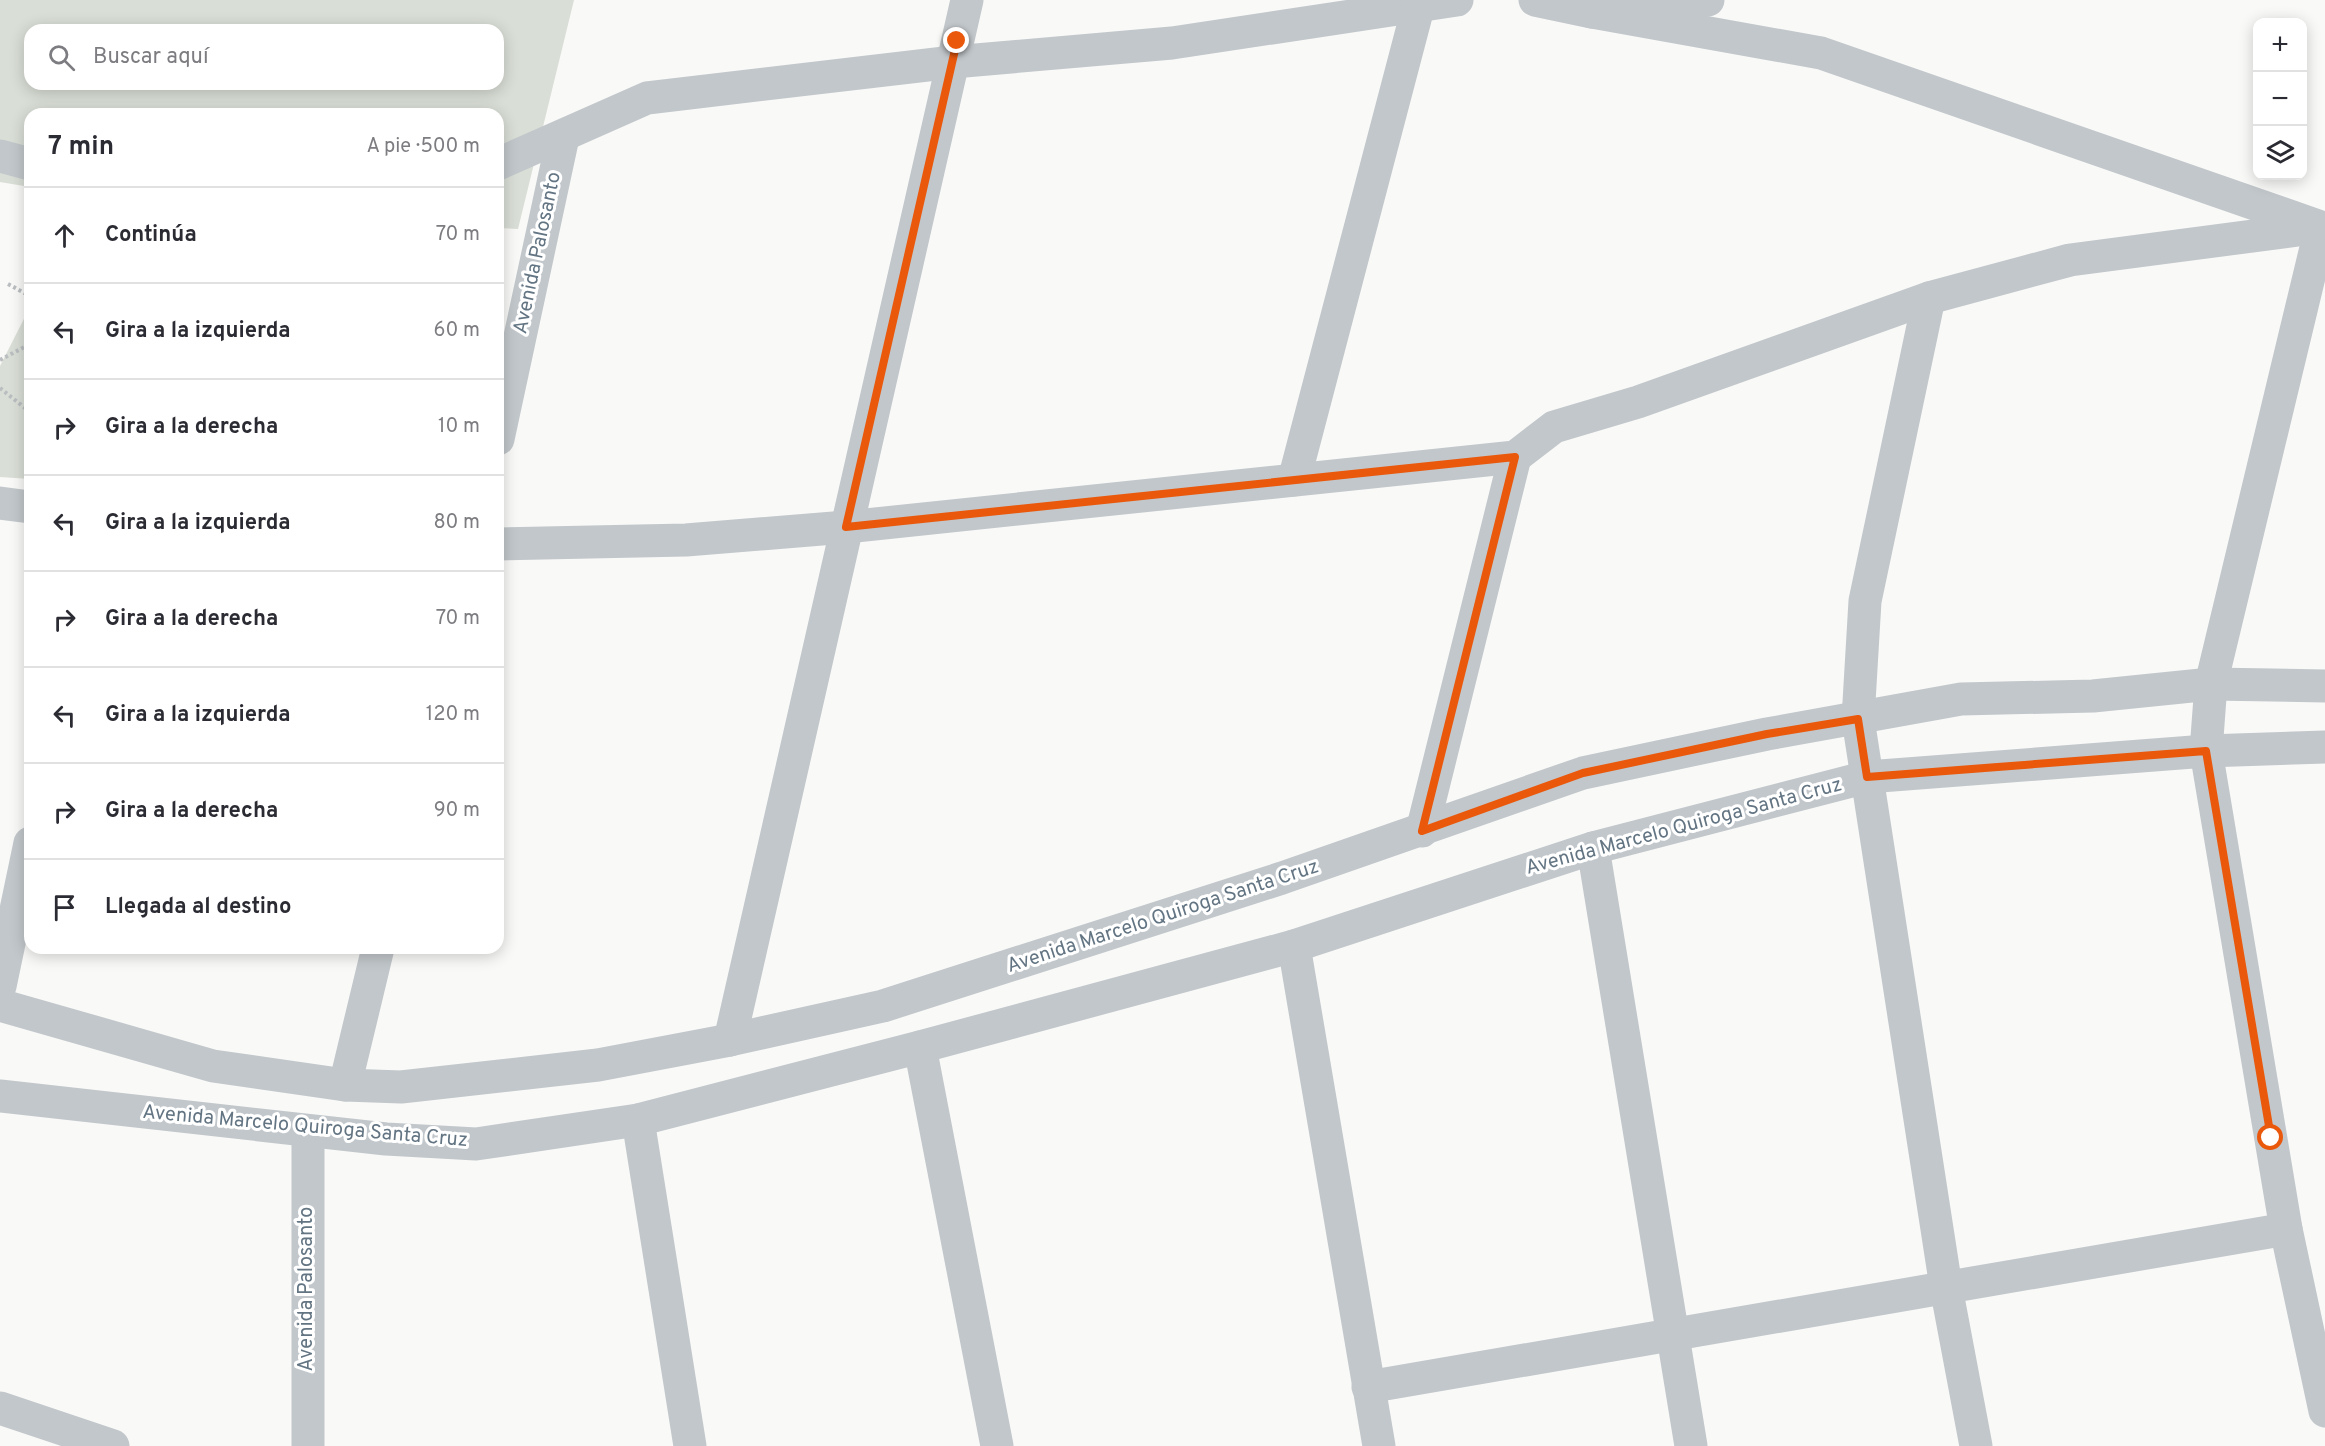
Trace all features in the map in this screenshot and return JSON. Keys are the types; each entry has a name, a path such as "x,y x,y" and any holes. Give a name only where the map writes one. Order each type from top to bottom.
{"street":[{"path":"730,1040 966,0"},
{"path":"504,162 647,98 953,62 1172,43 1457,0"},
{"path":"1534,0 1592,6 1821,53 2323,228"},
{"path":"1592,6 1708,0"},
{"path":"1294,480 1419,4"},
{"name":"Avenida Palosanto","path":"504,411 563,137"},
{"path":"0,156 24,162"},
{"path":"504,544 687,540 846,527 1515,457 1554,427 1638,402 1929,298 2070,260 2323,228"},
{"path":"2323,228 2211,684 2206,751 2286,1229 2325,1411"},
{"path":"1929,298 1865,601 1858,719 1946,1287 1976,1446"},
{"path":"1422,831 1515,457"},
{"path":"0,503 24,506"},
{"name":"Avenida Marcelo Quiroga Santa Cruz","path":"0,1005 213,1066 345,1085 401,1087 598,1065 730,1040 884,1006 1070,948 1422,831 1583,773 1767,734 1961,699 2093,696 2211,684 2325,686"},
{"name":"Avenida Marcelo Quiroga Santa Cruz","path":"0,1096 386,1139 476,1144 638,1120 1294,946 1593,848 1867,777 2206,751 2325,747"},
{"path":"1593,848 1691,1446"},
{"path":"0,986 24,872"},
{"path":"1294,946 1379,1446"},
{"path":"345,1085 377,954"},
{"path":"920,1047 997,1446"},
{"path":"638,1120 690,1446"},
{"name":"Avenida Palosanto","path":"308,1131 308,1446"},
{"path":"1368,1387 2286,1229"},
{"path":"0,1408 113,1446"}],"path":[{"path":"8,284 24,293"},
{"path":"0,360 24,347"},
{"path":"0,388 24,407"}],"shaded area":[{"path":"0,0 574,0 518,229 504,228 504,108 24,108 24,186 0,182"},
{"path":"24,319 24,479 0,477 0,366"}],"route":[{"path":"957,41 846,527 1515,457 1422,831 1583,773 1767,734 1858,719 1867,777 2206,751 2271,1138"}]}
